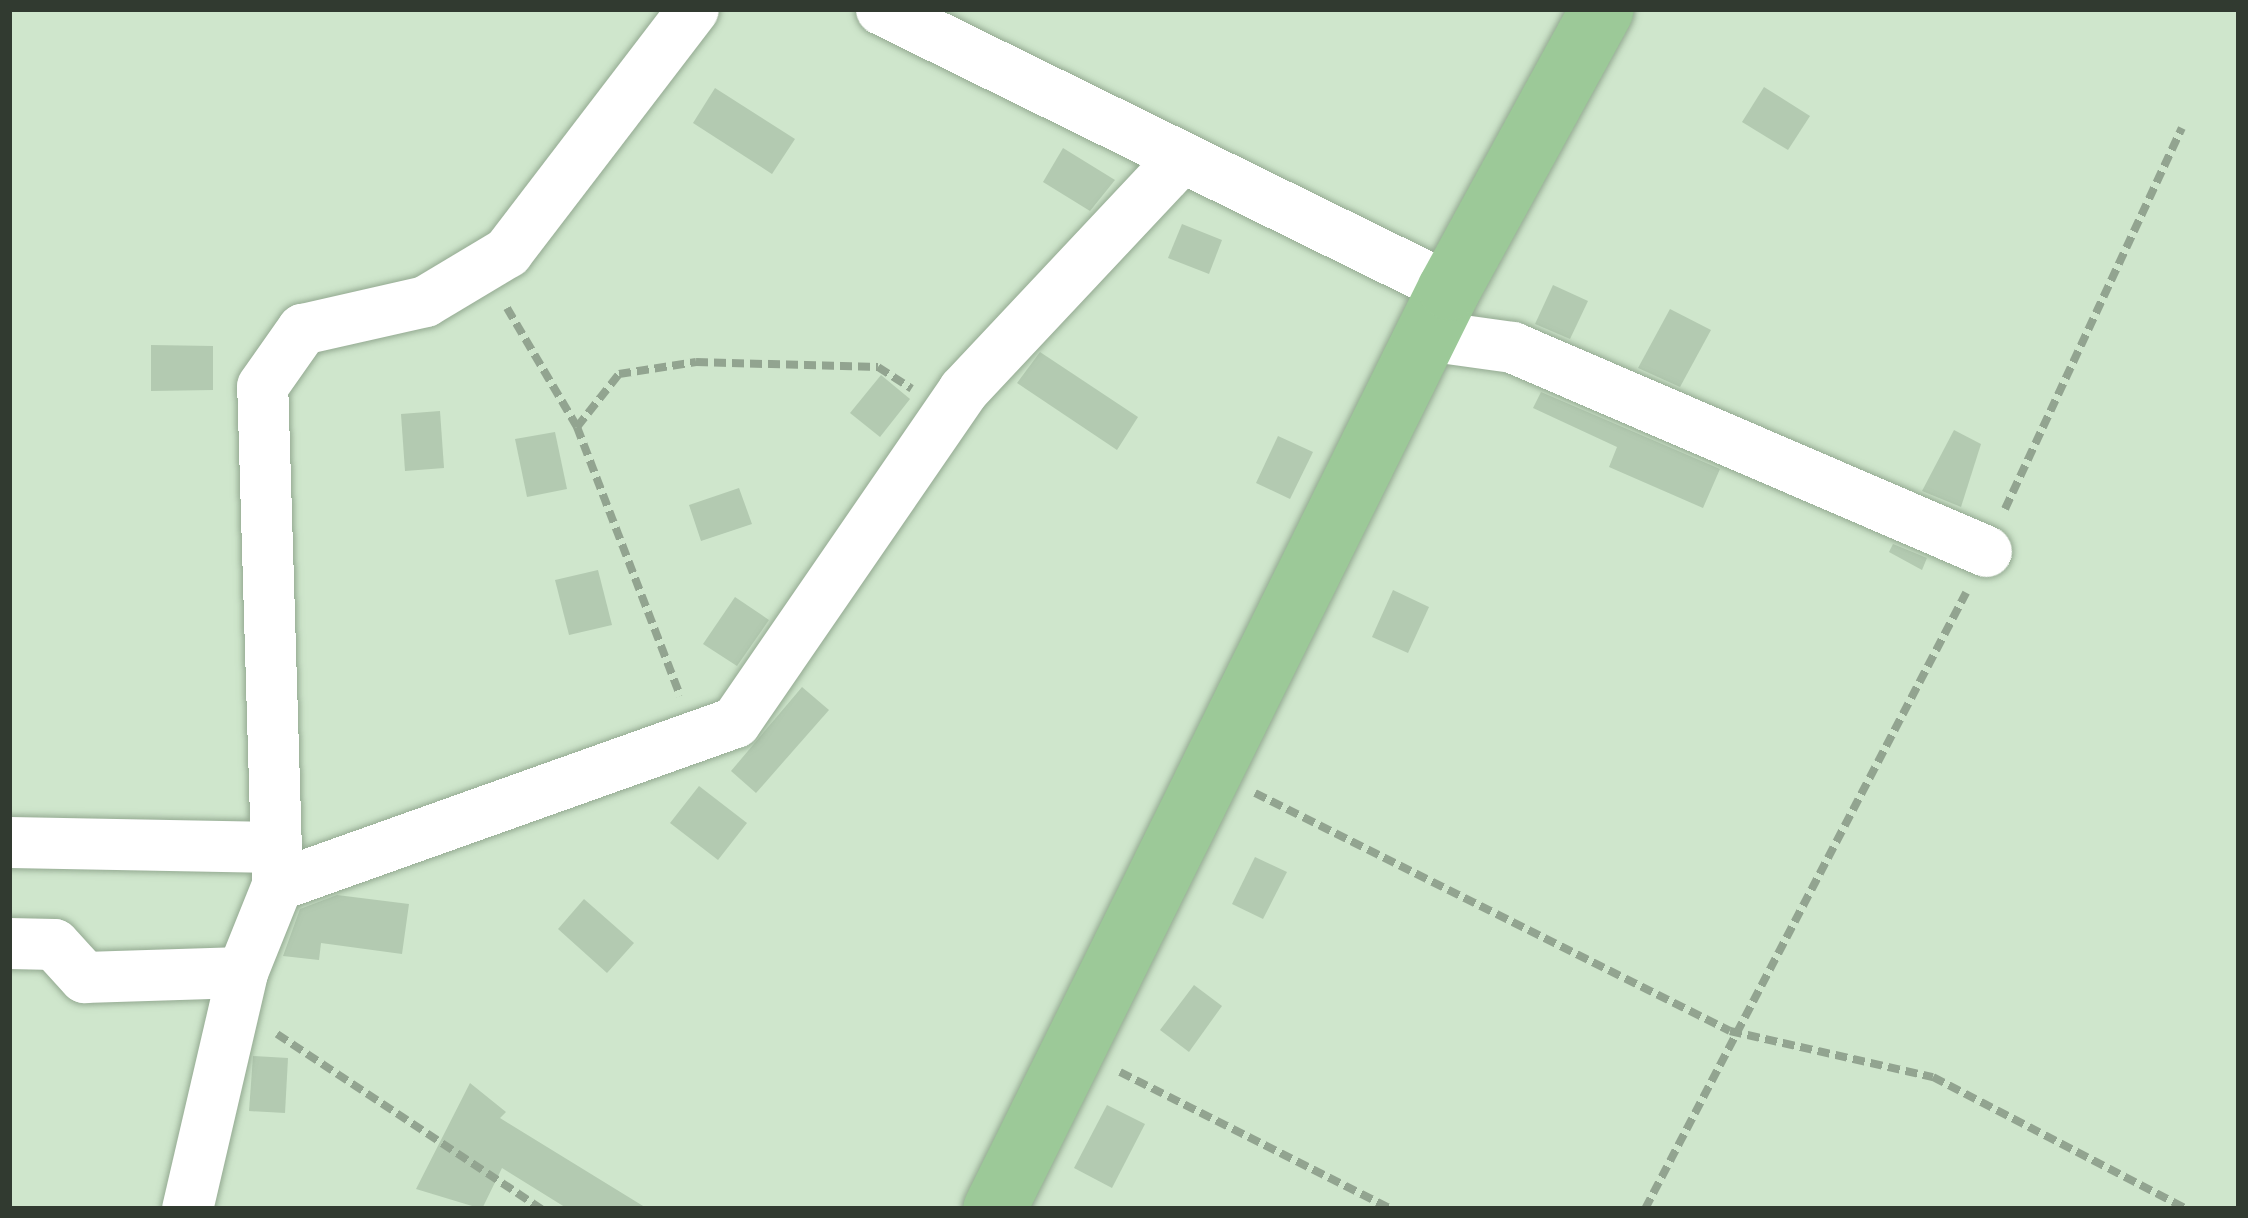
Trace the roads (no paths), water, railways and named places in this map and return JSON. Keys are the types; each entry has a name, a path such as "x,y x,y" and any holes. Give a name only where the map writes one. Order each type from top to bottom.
{"main road":[{"path":"994,1209 1438,311 1602,9"}],"street":[{"path":"187,1209 238,988 276,866 262,386 302,329 425,302 482,267 612,126 694,9"},
{"path":"880,9 1179,160 1438,311 1986,551"},
{"path":"9,842 276,866 735,722 948,412 1179,160"},
{"path":"9,943 54,944 84,977 238,988"}]}
